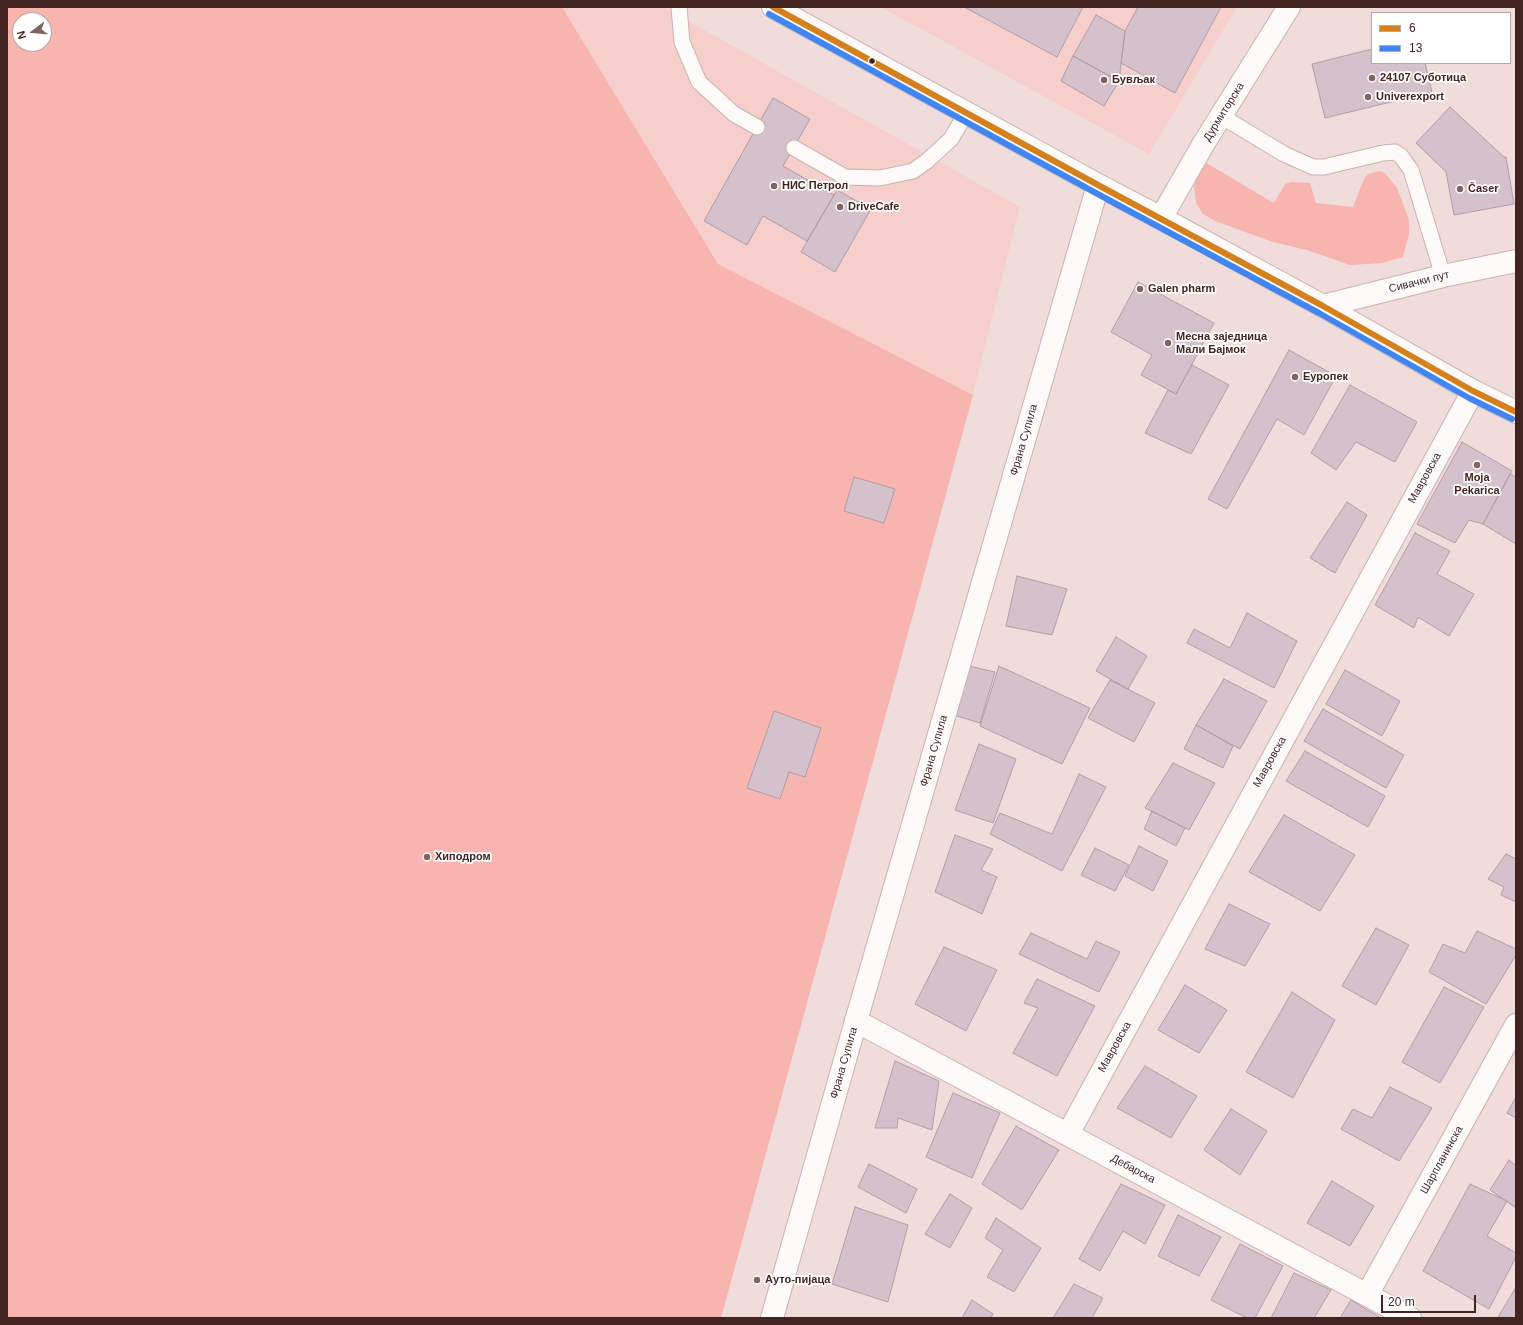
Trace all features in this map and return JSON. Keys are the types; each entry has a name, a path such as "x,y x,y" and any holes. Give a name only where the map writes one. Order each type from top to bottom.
{"street":[{"path":"774,7 1098,185 1323,306 1473,391 1516,412"},
{"name":"Дурмиторска","path":"1161,218 1221,116 1290,7"},
{"name":"Франа Супила","path":"773,1318 856,1020 1098,185"},
{"name":"Сивачки пут","path":"1323,306 1443,276 1516,261"},
{"name":"Мавровска","path":"1068,1134 1473,391"},
{"name":"Дебарска","path":"856,1020 1410,1318"},
{"name":"Шарпланинска","path":"1367,1295 1516,1025"}],"lane":[{"path":"679,7 682,42 699,82 734,114 757,127"},
{"path":"794,148 845,177 880,178 913,171 928,161 951,139 966,113"},
{"path":"1221,116 1284,154 1313,167 1324,167 1383,153 1395,152 1401,156 1411,170 1443,276"}],"shaded area":[{"name":"Хиподром","path":"7,7 562,7 718,264 973,395 721,1318 7,1318"},
{"path":"562,7 663,7 1020,207 973,395 718,264"},
{"name":"Бувљак","path":"881,7 1237,7 1149,154"},
{"path":"1203,161 1274,203 1285,184 1291,182 1310,183 1316,203 1353,207 1364,179 1368,174 1380,171 1385,173 1397,188 1409,220 1409,234 1403,257 1382,263 1350,265 1307,250 1273,242 1215,221 1203,214 1196,203 1194,186 1198,169"}],"building":[{"path":"964,7 1083,7 1057,57"},
{"path":"1138,7 1221,7 1175,93 1121,63 1125,31"},
{"path":"1096,15 1125,31 1119,81 1073,56"},
{"name":"24107 Суботица","path":"1371,49 1371,64 1425,64 1432,92 1325,118 1312,64"},
{"path":"1073,56 1119,81 1104,106 1061,81"},
{"path":"773,98 810,119 783,166 834,195 807,241 763,216 747,245 704,221"},
{"path":"1450,107 1504,157 1506,157 1514,204 1454,215 1446,172 1416,143"},
{"path":"837,190 871,209 835,272 801,252"},
{"name":"Месна заједница Мали Бајмок","path":"1138,282 1214,323 1176,394 1141,375 1152,355 1111,332"},
{"path":"1289,350 1336,376 1304,435 1277,419 1227,509 1208,499"},
{"path":"1192,365 1229,385 1191,454 1145,433 1168,390 1176,394"},
{"path":"1350,385 1417,422 1395,462 1356,442 1336,470 1311,453"},
{"path":"1462,442 1512,471 1483,524 1469,520 1455,543 1417,524"},
{"path":"1510,474 1516,477 1516,544 1483,524"},
{"path":"854,477 895,489 884,523 844,511"},
{"path":"1347,502 1367,515 1335,573 1310,558"},
{"path":"1415,533 1450,551 1437,574 1474,594 1449,636 1418,617 1414,628 1375,605"},
{"path":"1017,576 1067,589 1052,635 1006,626"},
{"path":"1247,613 1297,641 1274,688 1187,643 1194,629 1230,648"},
{"path":"1116,637 1147,656 1128,689 1096,671"},
{"path":"969,666 995,672 980,723 954,715"},
{"path":"999,666 1090,708 1062,764 980,726"},
{"path":"1345,670 1400,701 1382,736 1326,704"},
{"path":"1224,679 1267,701 1240,749 1196,725"},
{"path":"1110,680 1155,703 1134,742 1088,718"},
{"path":"1323,709 1404,755 1386,788 1304,741"},
{"path":"774,711 821,728 805,777 789,772 780,799 747,788"},
{"path":"1196,725 1233,746 1223,768 1184,749"},
{"path":"979,744 1016,759 993,823 955,810"},
{"path":"1305,751 1385,796 1368,827 1286,781"},
{"path":"1173,763 1215,783 1189,830 1145,808"},
{"path":"1079,774 1106,787 1062,871 990,834 1000,813 1052,834"},
{"path":"1152,811 1185,828 1176,846 1144,829"},
{"path":"1284,815 1355,855 1320,911 1249,872"},
{"path":"955,835 993,849 981,870 997,877 982,914 935,892"},
{"path":"1139,846 1168,861 1153,891 1125,876"},
{"path":"1095,848 1129,865 1115,891 1081,875"},
{"path":"1506,854 1516,859 1516,902 1501,895 1504,887 1488,879"},
{"path":"1229,904 1270,924 1245,966 1205,949"},
{"path":"1376,928 1409,945 1376,1005 1342,986"},
{"path":"1477,931 1516,949 1516,955 1486,1004 1429,972 1443,944 1465,953"},
{"path":"1031,933 1087,959 1096,941 1120,952 1099,992 1019,954"},
{"path":"944,947 997,970 966,1031 915,1004"},
{"path":"1037,979 1095,1006 1057,1076 1013,1053 1038,1008 1024,1003"},
{"path":"1185,985 1227,1010 1199,1053 1158,1030"},
{"path":"1444,987 1484,1007 1440,1083 1402,1062"},
{"path":"1292,992 1335,1020 1293,1098 1246,1072"},
{"path":"895,1061 939,1081 932,1130 898,1118 897,1128 875,1128"},
{"path":"1145,1066 1197,1096 1171,1138 1117,1108"},
{"path":"1390,1087 1432,1108 1399,1161 1341,1129 1353,1109 1372,1118"},
{"path":"953,1093 1000,1113 972,1178 926,1157"},
{"path":"1516,1097 1516,1118 1507,1113"},
{"path":"1231,1109 1267,1131 1240,1175 1204,1150"},
{"path":"1016,1126 1059,1150 1022,1210 982,1184"},
{"path":"1509,1160 1516,1166 1516,1208 1490,1190"},
{"path":"869,1164 917,1189 906,1213 858,1187"},
{"path":"1332,1181 1374,1206 1350,1246 1307,1223"},
{"path":"1121,1184 1165,1205 1145,1244 1123,1231 1100,1271 1079,1259"},
{"path":"1470,1184 1507,1201 1487,1236 1516,1253 1516,1257 1489,1309 1423,1271"},
{"path":"950,1194 972,1208 950,1248 925,1234"},
{"path":"855,1207 908,1225 888,1302 832,1284"},
{"path":"1178,1215 1221,1237 1199,1276 1158,1256"},
{"path":"996,1218 1041,1248 1014,1292 987,1277 1003,1250 985,1238"},
{"path":"1240,1244 1283,1266 1255,1318 1247,1318 1211,1300"},
{"path":"1294,1273 1331,1290 1314,1318 1271,1318"},
{"path":"1074,1284 1103,1298 1092,1318 1053,1318"},
{"path":"1516,1287 1516,1318 1498,1317"},
{"path":"972,1300 993,1314 991,1318 962,1318"},
{"path":"1351,1300 1381,1318 1340,1318"}],"transit line":[{"name":"6","path":"773,7 1323,306 1473,391 1516,412"},
{"name":"13","path":"769,14 1319,313 1469,398 1512,419"}],"place":[{"name":"24107 Суботица","path":"1372,78"},
{"name":"Бувљак","path":"1104,80"},
{"name":"Univerexport","path":"1368,97"},
{"name":"НИС Петрол","path":"774,186"},
{"name":"Časer","path":"1460,189"},
{"name":"DriveCafe","path":"840,207"},
{"name":"Galen pharm","path":"1140,289"},
{"name":"Месна заједница Мали Бајмок","path":"1168,343"},
{"name":"Еуропек","path":"1295,377"},
{"name":"Moja Pekarica","path":"1477,465"},
{"name":"Хиподром","path":"427,857"},
{"name":"Ауто-пијаца","path":"757,1280"}]}
